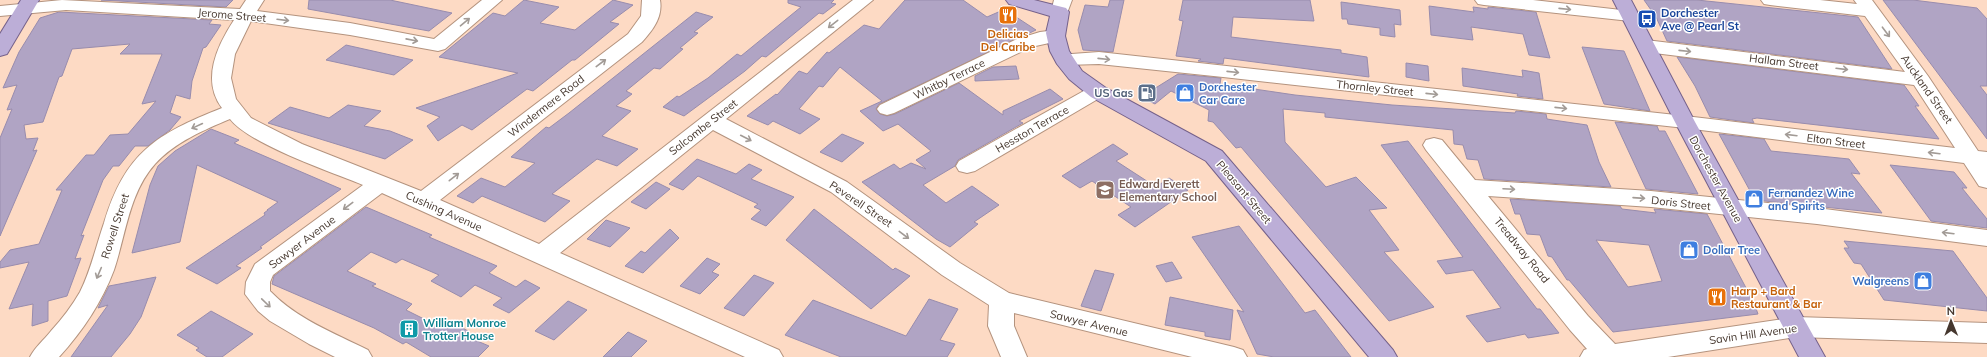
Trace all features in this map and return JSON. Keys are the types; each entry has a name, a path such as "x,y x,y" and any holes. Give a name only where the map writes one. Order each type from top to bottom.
{"main road":[{"path":"1015,0 1048,10 1061,6 1056,36"},
{"path":"0,50 27,4"},
{"name":"Dorchester Avenue","path":"1626,8 1685,122 1734,209 1812,357"},
{"name":"Pleasant Street","path":"1056,36 1065,59 1077,77 1096,92 1202,148 1214,156 1341,309 1384,357"}],"street":[{"name":"Jerome Street","path":"0,11 27,4 250,8 350,29 438,45 493,0"},
{"name":"Windermere Road","path":"423,201 635,38 645,27 651,15 653,7 651,0"},
{"name":"Salcombe Street","path":"542,254 864,0"},
{"path":"1484,0 1626,8"},
{"path":"1770,0 1867,6"},
{"name":"Auckland Street","path":"1867,6 1978,158 1987,181"},
{"name":"Cushing Avenue","path":"250,8 225,54 221,78 226,100 244,124 259,133 423,201 770,357"},
{"name":"Whitby Terrace","path":"887,109 1024,43 1040,38 1056,36"},
{"name":"Hallam Street","path":"1646,46 1922,80"},
{"name":"Thornley Street","path":"1065,59 1099,58 1685,122"},
{"name":"Hesston Terrace","path":"967,166 1096,92"},
{"name":"Rowell Street","path":"43,357 70,326 87,302 101,270 120,203 133,176 149,157 168,140 198,125 234,111"},
{"name":"Peverell Street","path":"711,120 839,187 951,269 1002,301"},
{"name":"Elton Street","path":"1685,122 1978,158"},
{"name":"Treadway Road","path":"1434,145 1470,187 1579,323 1601,356"},
{"name":"Sawyer Avenue","path":"358,357 281,316 265,304 257,294 258,282 264,270 380,183"},
{"name":"Doris Street","path":"1470,187 1651,199 1734,209 1817,216 1987,238"},
{"path":"1002,301 1001,326 1014,357"},
{"name":"Sawyer Avenue","path":"1002,301 1234,357"},
{"name":"Savin Hill Avenue","path":"1601,356 1796,327 1966,331 1987,333"}],"building":[{"path":"101,0 233,0 226,7"},
{"path":"309,0 390,0 452,13 429,31 308,9"},
{"path":"524,0 559,7 540,23 575,30 613,0 633,5 610,22 619,24 575,60 572,60 533,91 527,89 472,130 462,125 438,141 427,126 440,117 416,108 518,73 439,57 493,13 505,16"},
{"path":"788,0 834,0 831,3 836,4 823,14 819,13 766,57 762,56 745,71 684,116 663,107 677,96 679,97 708,78 737,54 741,56 801,7 788,3"},
{"path":"905,0 963,0 987,17 1003,10 1007,11 1036,30 879,104 876,109 880,114 887,116 895,114 959,83 1003,115 1003,111 1050,89 1063,99 1019,121 1023,123 958,160 955,166 923,185 946,203 972,186 999,205 974,222 978,224 950,247 936,239 862,182 894,164 900,169 911,163 926,169 916,160 931,151 898,124 883,131 860,111 882,101 840,67 823,87 819,86 799,109 820,119 800,134 773,121 768,125 747,116 776,94 777,95 799,71 807,74 827,52 829,53 864,25 879,29"},
{"path":"1110,0 1124,0 1113,52 1083,50 1078,30 1085,5 1108,7"},
{"path":"1183,0 1310,0 1314,21 1233,17 1231,37 1341,50 1341,53 1367,57 1369,77 1224,58 1223,64 1198,61 1201,59 1176,56 1183,21 1179,20"},
{"path":"1644,0 1697,0 1858,17 1892,69 1667,41 1656,17"},
{"path":"1883,0 1913,0 1977,8 1987,19 1987,86 1980,86 1987,95 1987,139"},
{"path":"1341,2 1400,10 1401,25 1394,24 1395,37 1380,35 1380,28 1348,24 1347,19 1342,19"},
{"path":"1429,6 1474,12 1473,7 1536,12 1550,58 1529,55 1523,34 1471,27 1473,40 1431,35"},
{"path":"59,12 212,20 209,24 221,25 206,47 203,48 192,81 190,99 176,95 170,113 181,117 170,130 148,146 135,146 119,166 113,166 103,180 81,236 84,235 75,259 81,258 67,296 48,301 48,321 32,326 33,304 9,309 29,262 0,268 0,262 10,250 39,244 62,190 56,190 86,155 94,155 110,135 128,134 156,101 142,104 162,54 120,54 130,44 72,49 62,76 59,77 43,122 24,125 26,139 38,138 33,151 37,150 0,236 0,138 12,109 7,110 17,85 3,88 19,52 40,18"},
{"path":"696,12 713,17 694,32 698,33 680,48 683,49 660,69 654,68 626,91 632,94 616,106 631,111 602,136 638,149 617,166 597,159 552,194 570,201 545,222 482,196 473,203 457,196 481,178 505,187 535,163 511,157 546,127 549,128 569,113"},
{"path":"346,45 413,60 394,75 326,60"},
{"path":"1582,47 1624,51 1650,111 1604,104"},
{"path":"1677,57 1904,85 1919,106 1915,106 1939,139 1757,118 1752,119 1754,123 1710,117 1695,86"},
{"path":"1406,63 1428,66 1429,81 1406,77"},
{"path":"1016,66 1019,79 975,81 975,76 993,67"},
{"path":"1462,68 1523,77 1522,70 1539,73 1543,99 1517,96 1518,94 1463,86"},
{"path":"1178,74 1221,78 1220,84 1295,95 1392,105 1515,113 1516,111 1546,114 1547,119 1587,125 1599,162 1611,187 1484,179 1478,160 1467,159 1463,145 1454,144 1453,130 1325,117 1325,113 1283,109 1285,142 1326,187 1356,177 1387,208 1369,210 1399,250 1384,252 1434,307 1389,321 1241,147 1236,148 1213,122 1208,121 1209,110 1171,91 1155,104 1141,97"},
{"path":"348,105 381,111 364,126 390,131 413,140 385,159 268,123 290,107 329,118"},
{"path":"1615,122 1657,126 1659,131 1665,131 1698,194 1646,189"},
{"path":"211,129 239,140 234,143 341,189 260,247 262,248 236,266 241,268 217,284 186,268 265,215 264,213 267,210 278,202 197,165 180,242 132,253 150,185 158,166 175,151"},
{"path":"842,134 864,143 842,162 820,152"},
{"path":"1719,134 1764,139 1771,151 1849,159 1860,174 1851,173 1882,213 1755,200"},
{"path":"1408,141 1537,309 1540,309 1559,333 1528,338 1525,334 1487,342 1466,316 1501,308 1473,270 1446,274 1437,261 1463,257 1381,145"},
{"path":"1113,144 1128,154 1116,161 1156,187 1169,178 1188,190 1135,227 1118,215 1131,207 1092,181 1080,188 1062,176"},
{"path":"697,159 736,174 749,164 762,170 751,179 794,197 766,226 751,219 761,210 754,207 758,204 698,176 683,190 669,184"},
{"path":"1890,165 1954,172 1967,188 1962,188 1987,219 1987,228 1931,221"},
{"path":"656,182 670,189 646,209 631,202"},
{"path":"1510,199 1620,206 1622,209 1656,213 1654,209 1707,214 1754,303 1758,314 1613,332 1569,280 1567,280 1552,257 1548,256 1540,235 1527,234 1520,214 1515,214","holes":["1596,240 1649,245 1662,281 1628,287"]},
{"path":"366,207 432,235 429,237 497,266 489,273 516,287 525,280 540,288 509,313 493,305 502,298 475,285 461,297 431,281 439,275 402,259 396,263 371,252 347,271 376,284 372,286 412,304 406,310 442,328 450,321 468,331 463,335 489,346 478,357 431,357 406,342 403,344 374,328 272,284 274,276"},
{"path":"814,209 893,270 895,268 910,276 871,309 786,240"},
{"path":"606,220 630,228 610,247 587,239"},
{"path":"1239,226 1305,313 1315,310 1351,357 1274,357 1257,354 1237,310 1244,312 1192,237"},
{"path":"670,229 679,238 643,273 625,266 641,251 645,253"},
{"name":"Walgreens","path":"1844,241 1953,251 1987,298 1987,311 1884,300 1861,264 1854,263 1844,248 1849,248"},
{"path":"707,258 720,264 712,272 719,275 700,294 680,286"},
{"path":"1172,262 1182,278 1166,282 1156,266"},
{"path":"1095,270 1114,274 1101,311 1081,306"},
{"path":"754,275 774,283 744,316 724,308"},
{"path":"156,277 141,317 130,334 111,357 71,357 108,305 98,308 109,286"},
{"path":"1170,297 1233,310 1230,340 1205,336 1205,332 1165,325"},
{"path":"929,299 958,309 940,340 955,344 947,357 841,357 785,335 813,300 906,336"},
{"path":"568,301 587,310 554,340 535,331"},
{"path":"211,311 253,334 222,357 207,357 196,350 199,348 177,335"},
{"path":"628,332 647,341 631,357 603,357"}],"place":[{"name":"Delicias Del Caribe","path":"1008,15"},
{"name":"Dorchester Ave @ Pearl St","path":"1647,19"},
{"name":"US Gas","path":"1147,93"},
{"name":"Dorchester Car Care","path":"1185,93"},
{"name":"Edward Everett Elementary School","path":"1105,190"},
{"name":"Fernandez Wine and Spirits","path":"1754,199"},
{"name":"Dollar Tree","path":"1689,250"},
{"name":"Walgreens","path":"1923,281"},
{"name":"Harp + Bard Restaurant & Bar","path":"1717,297"},
{"name":"William Monroe Trotter House","path":"409,329"}]}
